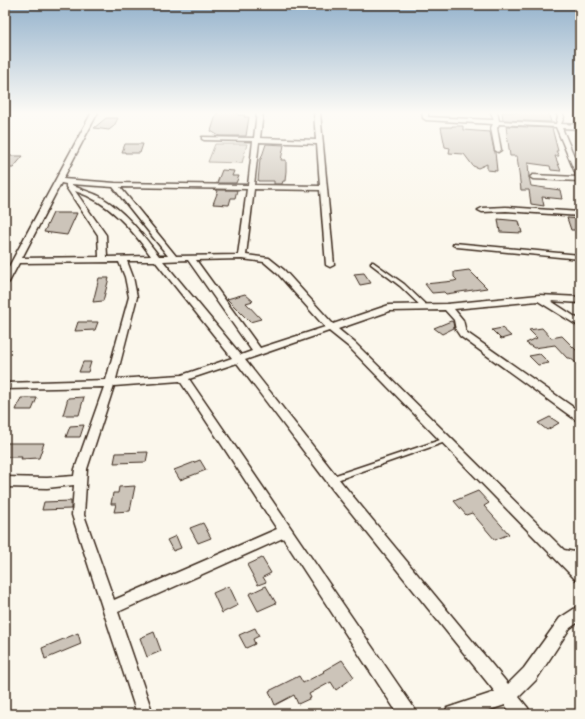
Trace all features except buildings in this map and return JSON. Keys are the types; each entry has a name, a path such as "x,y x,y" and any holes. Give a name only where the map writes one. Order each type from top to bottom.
{"street":[{"path":"5,282 77,146"},
{"path":"242,256 256,146"},
{"path":"320,146 330,265"},
{"path":"497,146 498,150"},
{"path":"533,177 580,178 566,146"},
{"path":"58,181 99,199 121,214 155,258 240,358 332,479 522,714"},
{"path":"68,185 115,184 324,188"},
{"path":"115,184 174,258"},
{"path":"68,185 102,235 103,259"},
{"path":"482,210 506,209 580,214"},
{"path":"457,245 580,257"},
{"path":"16,261 242,256 266,260 281,272 331,328 352,345 580,575"},
{"path":"122,258 129,277 133,297 110,383 81,469 78,515 145,714"},
{"path":"190,258 258,352"},
{"path":"5,386 110,383 183,378 389,308 447,307 539,298 580,300"},
{"path":"539,298 580,324"},
{"path":"447,307 456,316 460,324 460,330 463,334 580,417"},
{"path":"183,378 408,714"},
{"path":"5,482 47,483 80,480"},
{"path":"110,609 286,531"},
{"path":"560,555 580,559"},
{"path":"453,714 508,696 530,674 565,623 580,612"}],"lane":[{"path":"372,263 402,284 426,308"},
{"path":"332,479 446,440"}],"shaded area":[{"path":"214,146 247,146 242,163 208,162"}]}
